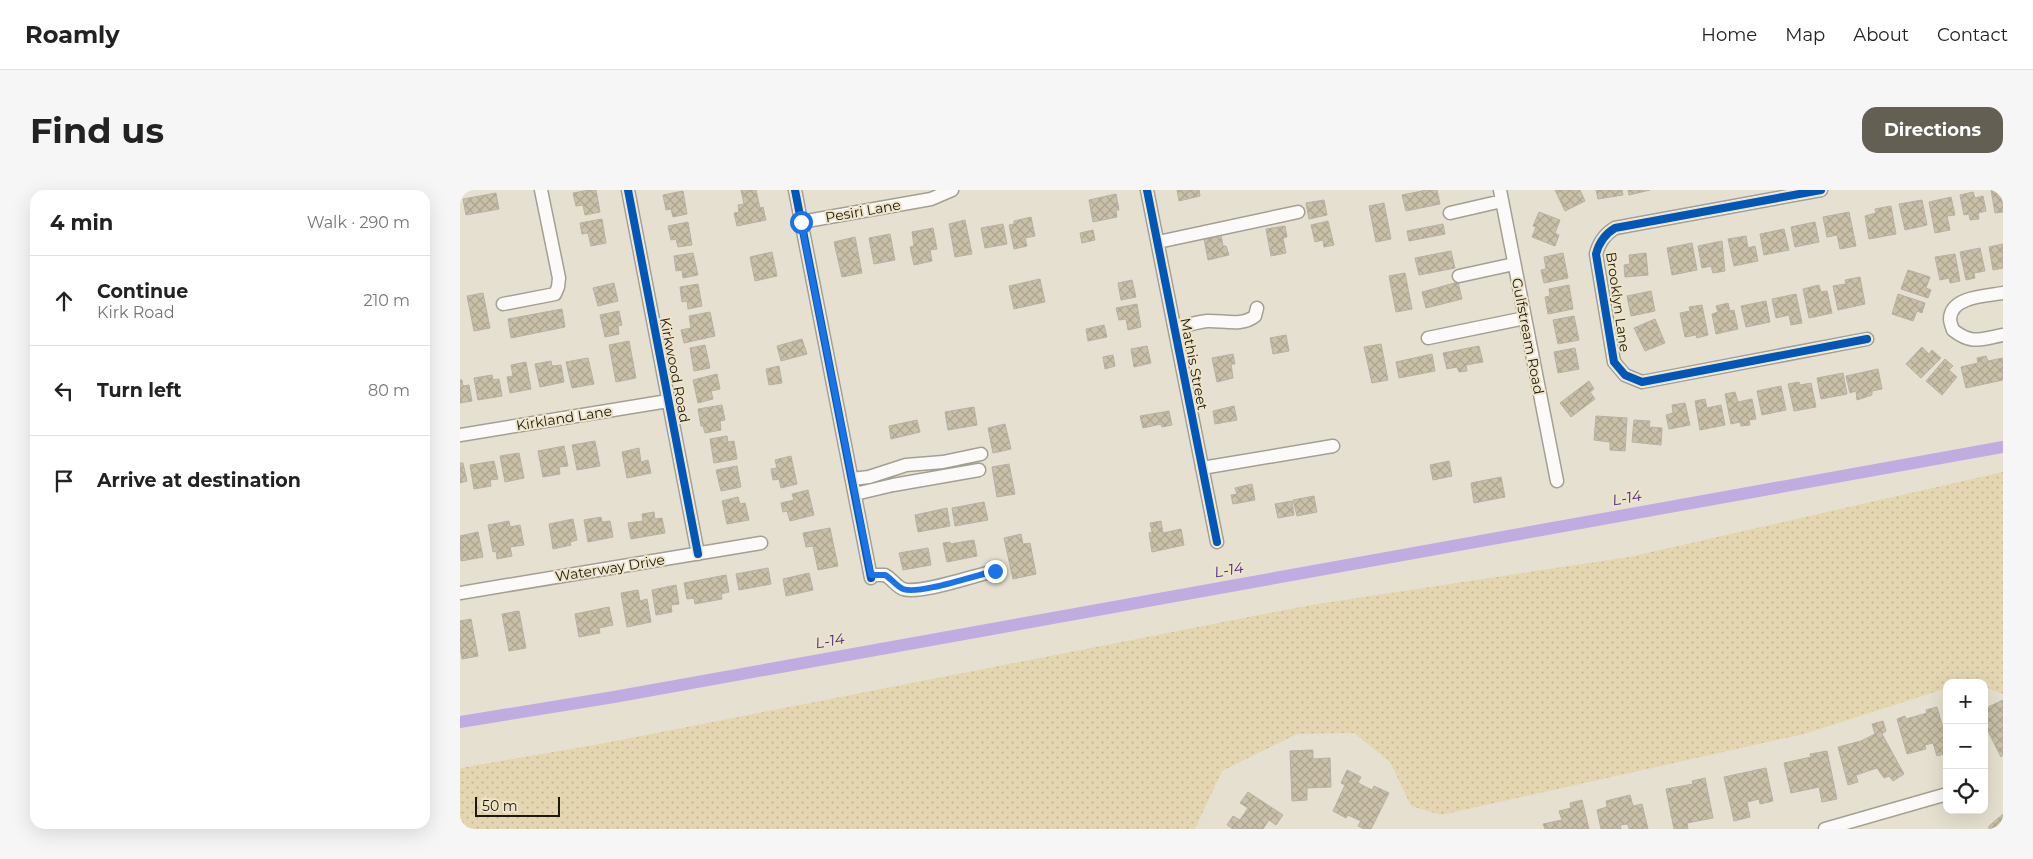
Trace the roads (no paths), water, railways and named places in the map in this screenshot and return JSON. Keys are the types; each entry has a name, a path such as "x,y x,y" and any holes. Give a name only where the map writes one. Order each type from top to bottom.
{"street":[{"path":"503,304 548,297 555,294 558,287 559,278 541,190"},
{"name":"Kirkwood Road","path":"628,190 698,554"},
{"path":"795,190 871,576 885,575 902,589 909,590 995,571"},
{"name":"Pesiri Lane","path":"801,222 931,198 952,190"},
{"name":"Mathis Street","path":"1147,190 1217,542"},
{"name":"Brooklyn Lane","path":"1822,190 1615,228 1608,232 1598,246 1596,254 1614,362 1626,375 1642,382 1867,339"},
{"path":"1450,213 1501,195"},
{"name":"Gulfstream Road","path":"1501,195 1557,481"},
{"path":"1158,242 1298,212"},
{"path":"1459,276 1514,264"},
{"path":"2003,293 1964,300 1954,308 1950,318 1953,330 1963,339 1974,341 2003,336"},
{"path":"1175,329 1208,321 1234,322 1246,320 1255,316 1257,308"},
{"path":"1428,338 1525,318"},
{"name":"Kirkland Lane","path":"460,436 668,401"},
{"path":"1202,468 1332,446"},
{"path":"852,479 868,477 894,467 943,462 981,454"},
{"path":"855,494 893,485 979,470"},
{"name":"Waterway Drive","path":"460,594 760,543"},
{"path":"1826,829 1943,795"}],"waterway":[{"name":"L-14","path":"460,722 614,697 2003,447"}]}
